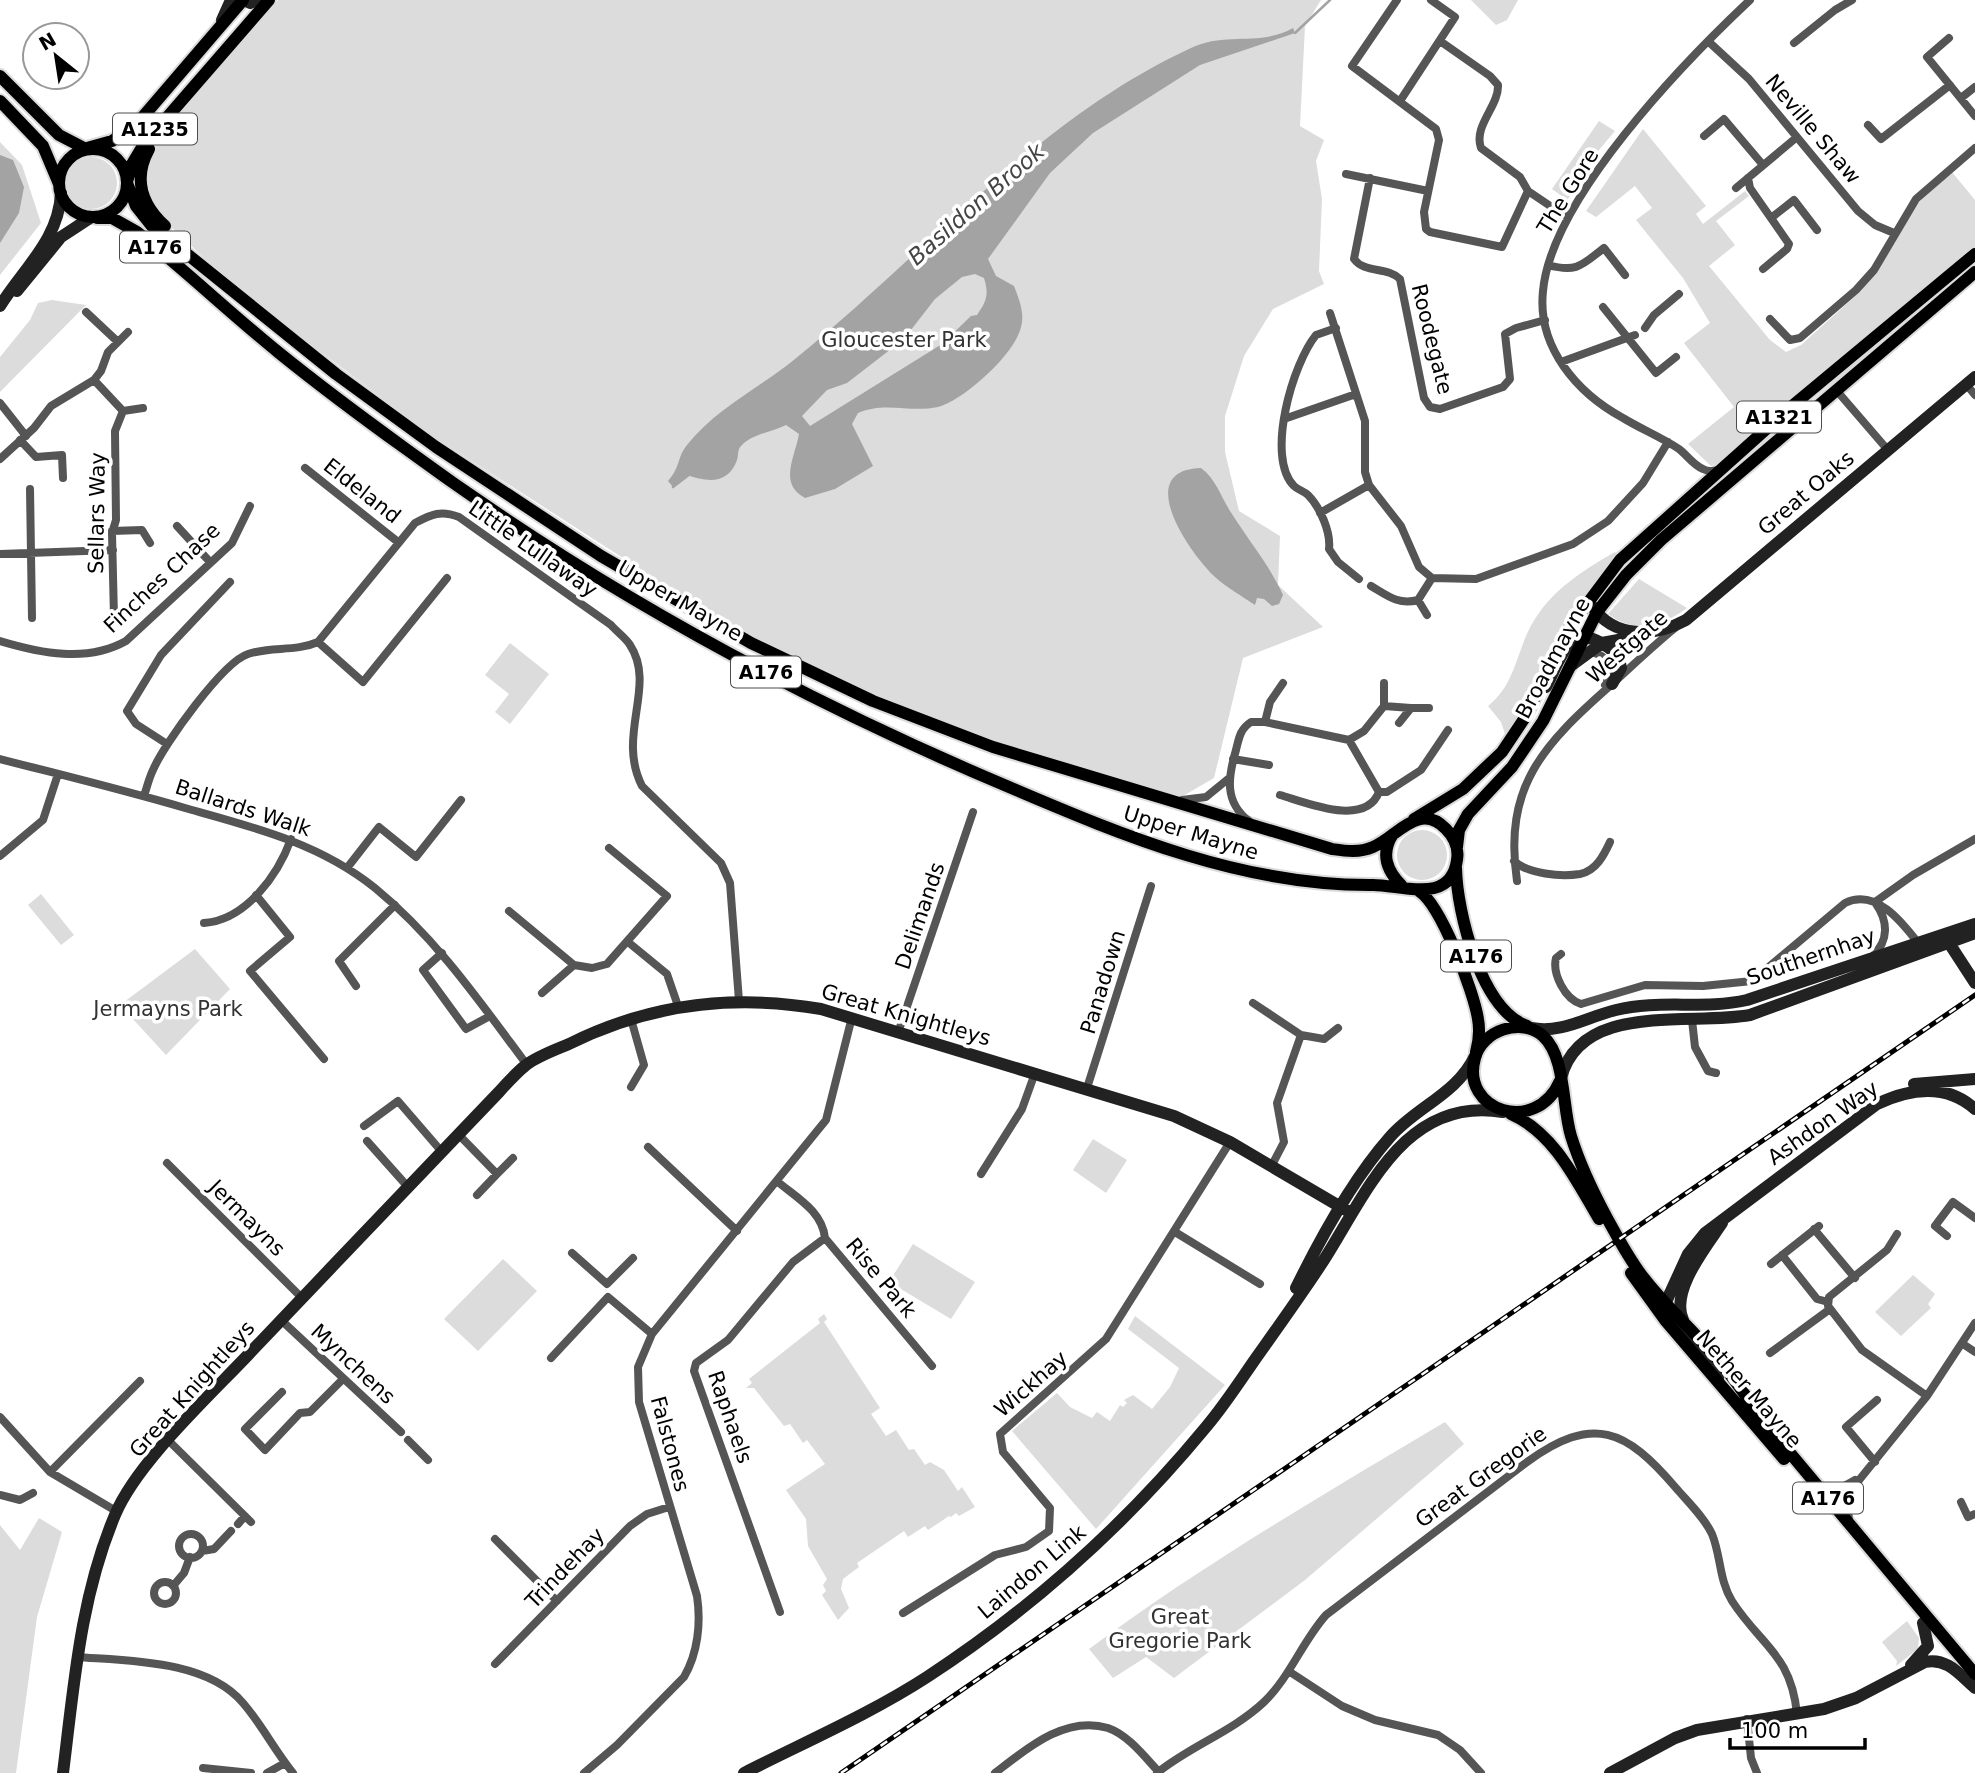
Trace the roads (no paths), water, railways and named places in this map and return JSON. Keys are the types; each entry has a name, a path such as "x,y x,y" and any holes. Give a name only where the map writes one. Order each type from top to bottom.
{"main road":[{"name":"A1235","path":"86,149 128,133 244,0"},
{"path":"250,22 256,0"},
{"name":"A1235","path":"127,183 132,164 144,144 269,0"},
{"name":"A176","path":"0,76 59,135 86,149 102,150 113,155 122,166 127,183 119,206 94,218 74,212 61,192 43,146 0,101"},
{"path":"195,84 149,149 140,180 149,209 206,269"},
{"path":"61,192 64,166 73,155 86,149"},
{"name":"Upper Mayne","path":"127,183 143,216 336,373 512,499 601,556 751,643 873,701 928,723 1047,765 1332,849 1353,852 1380,844 1407,822"},
{"name":"Upper Mayne","path":"94,218 112,218 131,227 310,378 497,513 672,621 806,693 1000,784 1189,857 1300,882 1402,887 1419,891"},
{"name":"Broadmayne","path":"1407,822 1452,798 1480,776 1502,752 1524,719 1560,643 1593,592 1642,539 1802,398 1975,254"},
{"name":"Broadmayne","path":"1457,851 1458,836 1464,820 1525,750 1583,636 1597,612 1626,575 1661,540 1975,272"},
{"name":"Broadmayne","path":"1724,468 1822,391 1830,388 1836,391"},
{"path":"1407,822 1424,819 1440,824 1448,831 1457,851"},
{"path":"1395,831 1386,853 1387,865 1402,887"},
{"name":"A176","path":"1457,851 1462,917 1487,984 1502,1009 1515,1021 1531,1028 1553,1048 1560,1067 1560,1081"},
{"path":"1419,891 1434,889 1445,882 1456,865"},
{"name":"A176","path":"1419,891 1438,912 1474,1004 1479,1029 1475,1076 1481,1093 1493,1105 1507,1113"},
{"path":"1475,1055 1483,1044 1498,1032 1513,1027 1531,1028"},
{"path":"1507,1113 1524,1113 1542,1105 1560,1081"},
{"name":"Nether Mayne","path":"1560,1081 1566,1119 1585,1173 1628,1254 1653,1288 1684,1320 1810,1477 1975,1674"},
{"name":"Nether Mayne","path":"1507,1113 1535,1128 1557,1152 1642,1290 1975,1687"}],"street":[{"path":"215,32 231,0"},
{"path":"244,0 256,0"},
{"path":"1397,0 1352,66 1432,123 1438,135 1424,221 1430,232 1502,247 1528,191"},
{"path":"1400,100 1455,17 1431,0"},
{"name":"The Gore","path":"1695,464 1668,442 1595,401 1561,362 1545,320 1542,293 1548,265 1568,218 1617,146 1750,0"},
{"path":"1794,43 1852,0"},
{"path":"1949,38 1927,57 1975,116"},
{"path":"1440,41 1498,85 1497,94 1479,136 1479,145 1520,177 1528,191 1568,218"},
{"name":"Neville Shaw","path":"1709,42 1743,74 1865,218 1894,233"},
{"path":"1868,125 1881,139 1950,85"},
{"path":"1961,99 1975,87"},
{"path":"1704,136 1724,119 1763,165"},
{"path":"1736,188 1797,137"},
{"path":"1770,319 1786,338 1800,338 1864,282 1916,199 1975,148"},
{"path":"1346,174 1428,191"},
{"name":"Roodegate","path":"1370,178 1354,259 1361,266 1391,272 1400,279 1424,398 1430,407 1440,409 1503,387 1510,379 1505,334 1545,320"},
{"path":"1748,178 1750,188 1787,237 1788,247 1763,269"},
{"path":"0,307 54,229 60,214 61,192"},
{"path":"1771,218 1794,200 1817,230"},
{"path":"0,307 61,237 94,218"},
{"path":"1548,265 1565,270 1577,268 1604,248 1625,275"},
{"path":"1644,328 1654,315 1679,294"},
{"path":"1603,307 1632,338 1656,373 1675,357"},
{"path":"86,312 118,342"},
{"path":"1330,313 1365,421 1365,472 1368,485 1401,526 1419,567 1433,578 1476,579 1573,544 1608,521 1643,483 1668,442"},
{"path":"1336,328 1316,334 1301,358 1284,419 1287,469 1293,486 1308,495 1320,513 1330,539 1329,549 1338,562 1359,579"},
{"path":"0,459 51,406 94,380 101,371 108,352 128,331"},
{"path":"1561,362 1632,338"},
{"path":"94,380 123,411 144,408"},
{"name":"Great Oaks","path":"1562,681 1576,660 1602,643 1658,632 1686,620 1887,449 1972,385"},
{"path":"1836,391 1887,449"},
{"path":"1284,419 1356,394"},
{"path":"0,403 36,457 62,455 63,478"},
{"name":"Sellars Way","path":"114,618 112,531 116,520 115,431 123,411"},
{"path":"1695,464 1708,471 1724,468"},
{"path":"1695,464 1702,481 1696,492"},
{"name":"Eldeland","path":"305,468 398,542"},
{"path":"1320,513 1368,485"},
{"path":"30,489 32,618"},
{"name":"Finches Chase","path":"0,641 43,653 109,650 125,641 232,543 250,506"},
{"name":"Little Lullaway","path":"318,642 415,523 434,513 447,512 459,517 611,625 631,646 640,678 631,742 636,773 642,786 721,863 730,883 739,1001"},
{"path":"177,526 210,562"},
{"path":"112,531 142,530 150,543"},
{"path":"0,554 113,550"},
{"path":"144,796 153,770 167,744 227,667 239,658 265,651 297,649 318,642 363,682 447,578"},
{"path":"1371,586 1399,602 1418,600 1433,578"},
{"path":"167,744 136,724 127,710 161,654 230,582"},
{"path":"1593,592 1591,601 1597,612 1631,631 1658,632"},
{"path":"1418,600 1427,615"},
{"name":"Westgate","path":"1517,881 1514,861 1517,814 1534,769 1553,738 1686,620"},
{"path":"1524,719 1567,647 1576,638 1583,636 1602,643 1616,654 1621,664 1612,684"},
{"name":"Westgate","path":"1586,653 1600,654 1608,663 1610,671 1606,684 1592,701"},
{"path":"1265,722 1270,702 1283,683"},
{"path":"1261,827 1240,813 1232,799 1228,779 1244,726 1251,722 1265,722 1349,740 1364,731 1384,706 1384,683"},
{"path":"1384,706 1429,708"},
{"path":"1399,723 1411,708"},
{"path":"1379,792 1387,792 1421,770 1448,730"},
{"path":"1349,740 1379,792"},
{"name":"Ballards Walk","path":"0,759 144,796 291,839 347,868 396,905 442,953 527,1065"},
{"path":"1233,759 1269,765"},
{"path":"0,856 43,820 58,774"},
{"path":"1151,795 1196,800 1212,794 1228,779"},
{"path":"1280,795 1347,811 1370,803 1379,792"},
{"path":"347,868 379,827 416,857 461,800"},
{"name":"Delimands","path":"899,1030 973,812"},
{"path":"204,923 223,920 256,895 284,858 291,839"},
{"path":"1875,902 1913,874 1975,839"},
{"path":"1514,861 1526,869 1580,874 1602,859 1610,842"},
{"path":"509,911 574,965 592,968 607,964 667,896 610,848"},
{"name":"Panadown","path":"1087,1088 1151,886"},
{"path":"256,895 290,937 250,971 324,1059"},
{"path":"1561,954 1556,958 1555,967 1573,1002 1587,1003 1645,985 1703,985 1752,981 1845,903 1858,899 1875,902 1892,914 1917,942 1919,951 1911,957"},
{"path":"1866,959 1881,948 1885,937 1885,923 1875,902"},
{"path":"356,986 339,961 396,905"},
{"name":"Southernhay","path":"1531,1028 1558,1029 1616,1010 1648,1004 1741,1002 1975,924"},
{"path":"1949,943 1955,930"},
{"name":"Southernhay","path":"1560,1081 1570,1055 1583,1042 1600,1032 1651,1020 1723,1020 1761,1012 1975,933"},
{"path":"1934,937 1949,943 1975,983"},
{"path":"628,942 667,974 678,1006"},
{"path":"442,953 423,970 466,1029 490,1016"},
{"path":"542,993 574,965"},
{"name":"Great Knightleys","path":"63,1773 76,1657 86,1602 116,1511 168,1440 458,1134 527,1065 588,1034 678,1006 739,1001 782,1002 852,1017 1174,1116 1230,1142 1346,1210"},
{"path":"1253,1003 1301,1035 1324,1039 1338,1028"},
{"name":"Southernhay","path":"1616,1010 1683,1012 1692,1020"},
{"name":"Falstones","path":"584,1773 672,1690 690,1667 701,1619 697,1596 669,1507 636,1384 638,1367 652,1334 827,1120 852,1017"},
{"path":"631,1019 644,1065 631,1087"},
{"path":"1692,1020 1695,1047 1710,1074"},
{"path":"1271,1167 1284,1142 1277,1104 1301,1035"},
{"name":"Laindon Link","path":"744,1773 925,1678 990,1632 1098,1544 1207,1427 1279,1323 1388,1138 1410,1117 1459,1081 1475,1055"},
{"path":"981,1174 1022,1110 1035,1073"},
{"path":"1877,1104 1910,1085 1975,1079"},
{"name":"Ashdon Way","path":"1666,1302 1672,1284 1696,1242 1737,1208 1877,1104 1904,1093 1937,1090 1955,1095 1975,1109"},
{"path":"364,1126 398,1101 442,1152"},
{"name":"Laindon Link","path":"1346,1210 1388,1160 1425,1126 1459,1112 1481,1110 1507,1113"},
{"path":"458,1134 497,1174"},
{"path":"367,1141 408,1187"},
{"name":"Wickhay","path":"903,1613 995,1555 1026,1547 1049,1531 1050,1508 1003,1452 1000,1434 1106,1339 1230,1142"},
{"path":"648,1147 737,1231"},
{"path":"477,1195 513,1158"},
{"name":"Jermayns","path":"167,1163 302,1298"},
{"name":"Rise Park","path":"778,1182 813,1210 824,1229 824,1238 932,1366"},
{"path":"1947,1236 1935,1226 1953,1202 1975,1218"},
{"name":"Ashdon Way","path":"1684,1320 1679,1305 1682,1291 1721,1226 1737,1208"},
{"path":"1771,1264 1817,1228 1855,1278"},
{"path":"1175,1232 1260,1284"},
{"path":"1829,1306 1829,1297 1887,1250 1897,1234"},
{"name":"Raphaels","path":"780,1612 694,1371 695,1363 729,1340 742,1326 793,1262 824,1238"},
{"path":"572,1253 607,1284 608,1297 652,1334"},
{"path":"1782,1255 1817,1299 1829,1306 1862,1350 1927,1396"},
{"path":"607,1284 633,1258"},
{"path":"1653,1288 1664,1292 1672,1284"},
{"path":"551,1358 608,1297"},
{"path":"1666,1302 1678,1324 1709,1361 1722,1385"},
{"path":"1770,1353 1829,1306"},
{"name":"Mynchens","path":"281,1320 342,1380 401,1432"},
{"path":"1850,1525 1845,1503 1858,1479 1875,1462 1927,1396 1975,1323"},
{"path":"1963,1344 1975,1353"},
{"path":"282,1392 245,1429 265,1450 300,1413 310,1412 342,1380"},
{"path":"50,1472 140,1381"},
{"path":"1875,1462 1846,1427 1877,1400"},
{"path":"0,1417 50,1472 116,1511"},
{"name":"Great Gregorie","path":"1157,1772 1240,1721 1264,1702 1290,1672 1305,1643 1326,1615 1553,1443 1572,1435 1596,1434 1618,1438 1640,1448 1703,1521 1716,1545 1720,1572 1731,1600 1781,1660 1789,1675 1797,1714"},
{"path":"168,1440 248,1519 234,1527 214,1549 190,1557 184,1573 173,1586"},
{"path":"408,1440 428,1460"},
{"path":"1810,1477 1829,1490 1858,1479"},
{"path":"0,1495 20,1500 33,1493"},
{"path":"1961,1502 1969,1517 1975,1514"},
{"name":"Trindehay","path":"495,1664 639,1519 669,1507"},
{"path":"190,1557 180,1548 181,1540 187,1535 199,1537 202,1551"},
{"path":"495,1539 558,1601"},
{"path":"1906,1670 1928,1646 1923,1623"},
{"path":"76,1657 184,1669 220,1682 243,1702 293,1773"},
{"path":"1610,1773 1675,1738 1747,1719 1797,1714 1856,1698 1925,1662 1941,1661 1975,1687"},
{"path":"1290,1672 1342,1706 1375,1720 1438,1735 1460,1750 1481,1773"},
{"path":"1747,1719 1751,1758 1758,1773"},
{"path":"995,1773 1049,1734 1081,1725 1109,1728 1132,1743 1157,1772"},
{"path":"267,1773 285,1763"},
{"path":"203,1768 251,1773"}],"water":[{"path":"1293,28 1295,33 1200,65 1093,133 1050,173 988,259 996,276 1014,286 1018,296 1022,317 1017,338 987,375 949,403 917,409 878,408 858,413 852,424 873,466 835,489 805,498 797,492 790,478 799,434 786,425 746,441 739,448 733,468 722,478 709,480 687,475 673,487 668,481 684,449 711,420 795,359 984,191 1082,112 1135,77 1191,48 1217,40 1280,34","holes":["975,274 984,278 986,297 977,315 971,316 942,344 810,426 802,416 827,390 847,383 891,349 907,335 935,299 962,277"]},
{"path":"0,155 13,160 24,187 19,213 0,243"},
{"path":"1201,468 1215,484 1272,574 1283,595 1279,604 1272,606 1264,599 1257,598 1255,605 1224,585 1205,566 1182,533 1168,498 1170,483 1181,472"}],"waterway":[{"name":"Basildon Brook","path":"1295,33 1330,0"},
{"name":"Basildon Brook","path":"673,487 690,474"}],"railway":[{"path":"841,1773 1975,995"}],"park label":[{"name":"Gloucester Park","path":"904,340"},
{"name":"Jermayns Park","path":"168,1009"},
{"name":"Great Gregorie Park","path":"1180,1629"}]}
